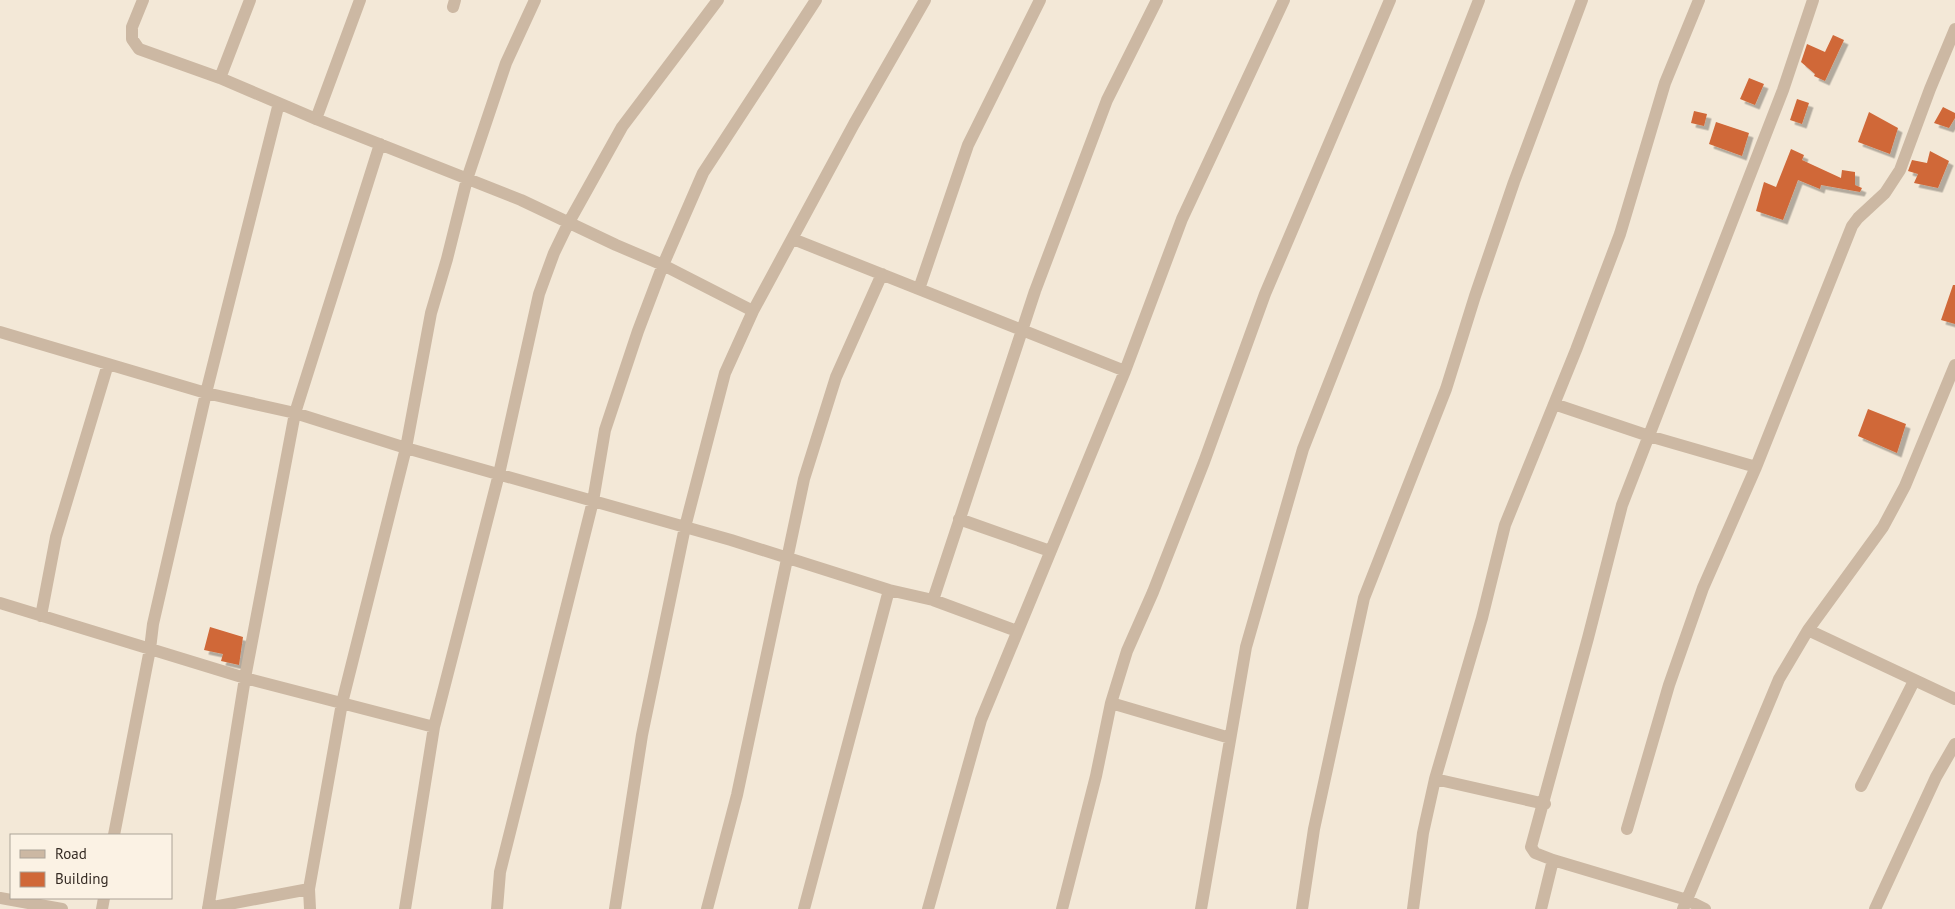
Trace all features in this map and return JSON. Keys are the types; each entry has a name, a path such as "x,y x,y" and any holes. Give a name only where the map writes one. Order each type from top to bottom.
{"street":[{"path":"143,0 132,27 132,39 139,49 220,78 316,119 521,200 616,245 664,265 753,311"},
{"path":"220,78 250,0"},
{"path":"316,119 360,0"},
{"path":"310,909 309,889 342,703 406,448 431,313 467,179 506,62 535,0"},
{"path":"405,909 434,727 499,474 539,294 568,222 622,127 718,0"},
{"path":"497,909 500,872 593,501 604,430 638,332 703,173 816,0"},
{"path":"615,909 642,735 685,527 725,373 753,311 854,124 925,0"},
{"path":"919,289 968,145 1040,0"},
{"path":"932,600 1035,291 1107,100 1157,0"},
{"path":"928,909 981,720 1125,370 1182,219 1284,0"},
{"path":"1062,909 1096,776 1111,703 1127,651 1153,592 1201,470 1265,294 1390,0"},
{"path":"1201,909 1246,647 1303,449 1479,0"},
{"path":"1302,909 1314,829 1364,598 1446,389 1514,182 1582,0"},
{"path":"1413,909 1423,833 1435,779 1482,618 1505,525 1620,234 1664,83 1699,0"},
{"path":"1705,909 1553,860 1535,853 1531,846 1544,804 1622,505 1783,90 1813,0"},
{"path":"1627,829 1669,685 1702,588 1756,467 1852,226 1885,193 1900,170 1955,29"},
{"path":"114,834 150,649 153,624 206,392 279,103"},
{"path":"309,889 208,909 244,678 295,413 380,144"},
{"path":"793,239 1125,370"},
{"path":"707,909 737,795 804,479 836,377 882,274"},
{"path":"0,332 206,392 295,413 406,448 685,527 889,590 932,600 1018,630"},
{"path":"41,616 56,537 108,364"},
{"path":"1685,904 1780,679 1808,630 1883,527 1905,486 1955,364"},
{"path":"1554,404 1649,436 1756,467"},
{"path":"959,519 1050,551"},
{"path":"804,909 889,590"},
{"path":"0,603 244,678 434,727"},
{"path":"1808,630 1955,699"},
{"path":"1861,786 1914,681"},
{"path":"1111,703 1230,738"},
{"path":"1874,909 1936,777 1955,744"},
{"path":"1435,779 1544,804"},
{"path":"1541,909 1553,860"},
{"path":"0,898 62,909"}],"building":[{"path":"1833,35 1844,40 1825,81 1814,76 1815,74 1801,62 1807,44 1825,52"},
{"path":"1749,78 1764,84 1755,105 1740,99"},
{"path":"1797,99 1809,103 1802,124 1790,120"},
{"path":"1943,107 1955,113 1955,118 1949,128 1934,123"},
{"path":"1694,111 1707,114 1704,126 1691,123"},
{"path":"1869,112 1898,128 1890,154 1858,142"},
{"path":"1716,122 1749,133 1742,156 1709,144"},
{"path":"1791,149 1804,155 1802,160 1841,178 1842,170 1855,172 1855,185 1862,188 1860,192 1821,185 1820,189 1798,180 1783,220 1756,211 1764,182 1776,187"},
{"path":"1930,151 1949,161 1938,188 1914,183 1918,174 1908,171 1912,160 1927,163"},
{"path":"1953,285 1955,285 1955,324 1941,320"},
{"path":"1868,409 1906,424 1897,453 1858,436"},
{"path":"210,627 243,637 239,665 221,661 223,654 204,650"}]}
